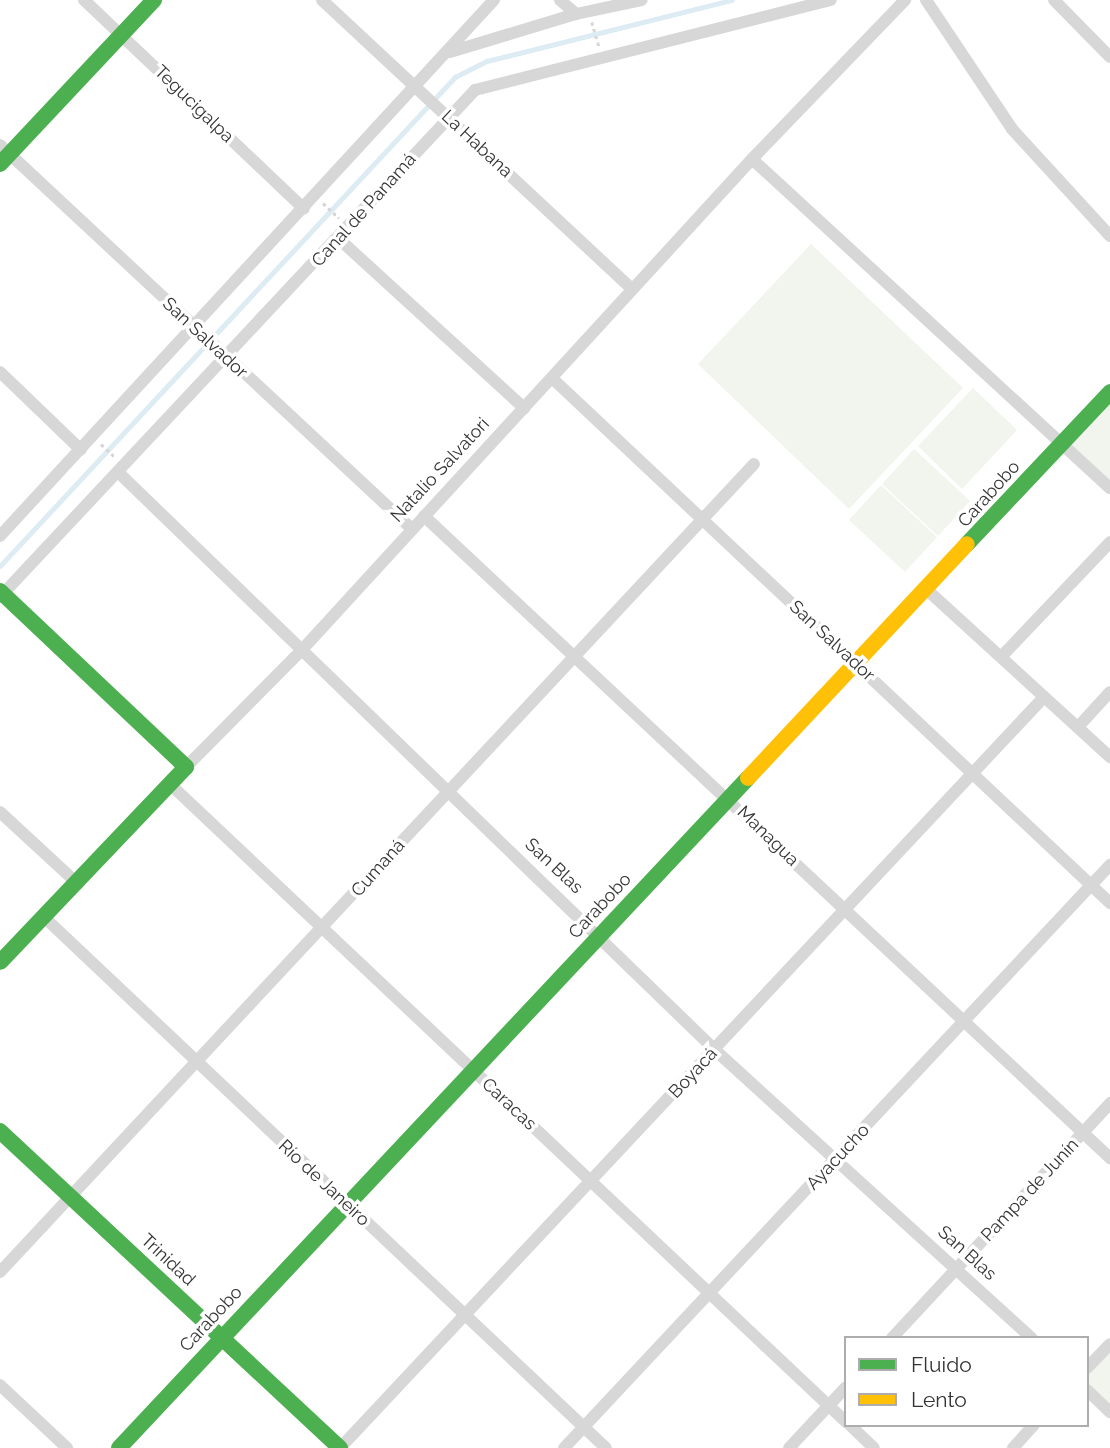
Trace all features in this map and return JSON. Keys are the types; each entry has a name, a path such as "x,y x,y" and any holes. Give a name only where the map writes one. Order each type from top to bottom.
{"street":[{"name":"Tegucigalpa","path":"84,0 304,209"},
{"path":"3,155 154,0"},
{"name":"La Habana","path":"322,0 632,289"},
{"path":"0,536 416,89 494,0"},
{"path":"560,0 576,14"},
{"path":"450,52 576,14 642,0"},
{"name":"Canal de Panamá","path":"1,594 339,239 449,117 485,84 831,0"},
{"path":"926,0 1012,129 1110,236"},
{"path":"1054,0 1110,57"},
{"name":"Natalio Salvatori","path":"0,962 300,652 752,159 902,1"},
{"name":"San Salvador","path":"3,155 412,529"},
{"path":"752,159 1110,488"},
{"path":"339,239 524,408"},
{"path":"0,372 81,450"},
{"name":"San Salvador","path":"553,379 1110,903"},
{"name":"Carabobo","path":"119,1448 221,1335 857,664 1110,392"},
{"name":"Cumaná","path":"0,1272 323,929 447,791 703,522 754,464"},
{"name":"San Blas","path":"121,469 300,652 599,934 715,1049 1029,1336"},
{"name":"Managua","path":"424,516 1110,1158"},
{"path":"1002,656 1110,542"},
{"path":"925,589 1002,656 1110,757"},
{"path":"1,594 186,767"},
{"path":"1078,727 1110,692"},
{"name":"Boyacá","path":"340,1448 593,1182 1044,697"},
{"name":"Caracas","path":"172,786 844,1420"},
{"path":"0,812 78,884"},
{"name":"Ayacucho","path":"564,1448 1110,865"},
{"name":"Río de Janeiro","path":"44,918 195,1065 606,1448"},
{"name":"Pampa de Junín","path":"894,1336 1110,1103"},
{"name":"Trinidad","path":"0,1131 340,1448"},
{"path":"1089,1366 1110,1344"},
{"path":"0,1385 67,1448"},
{"path":"789,1448 844,1389"},
{"path":"1089,1392 1110,1412"},
{"path":"852,1427 874,1448"},
{"path":"1013,1448 1032,1427"}],"path":[{"path":"594,28 597,40"},
{"path":"315,195 349,228"},
{"path":"93,437 121,469"}],"shaded area":[{"path":"811,244 963,388 849,509 698,364"},
{"path":"973,388 1017,430 962,489 918,446"},
{"path":"1110,392 1110,488 1062,442"},
{"path":"914,449 970,501 938,536 882,484"},
{"path":"881,485 937,537 905,572 849,520"},
{"path":"1110,1344 1110,1410 1089,1392 1089,1366"}],"waterway":[{"path":"0,566 455,77 487,61 731,0"}],"traffic: fast":[{"path":"0,164 154,0"},
{"path":"967,544 1110,392"},
{"path":"0,591 186,767 0,962"},
{"path":"119,1448 748,778"},
{"path":"0,1131 340,1448"}],"traffic: slow":[{"path":"748,778 967,544"}]}
